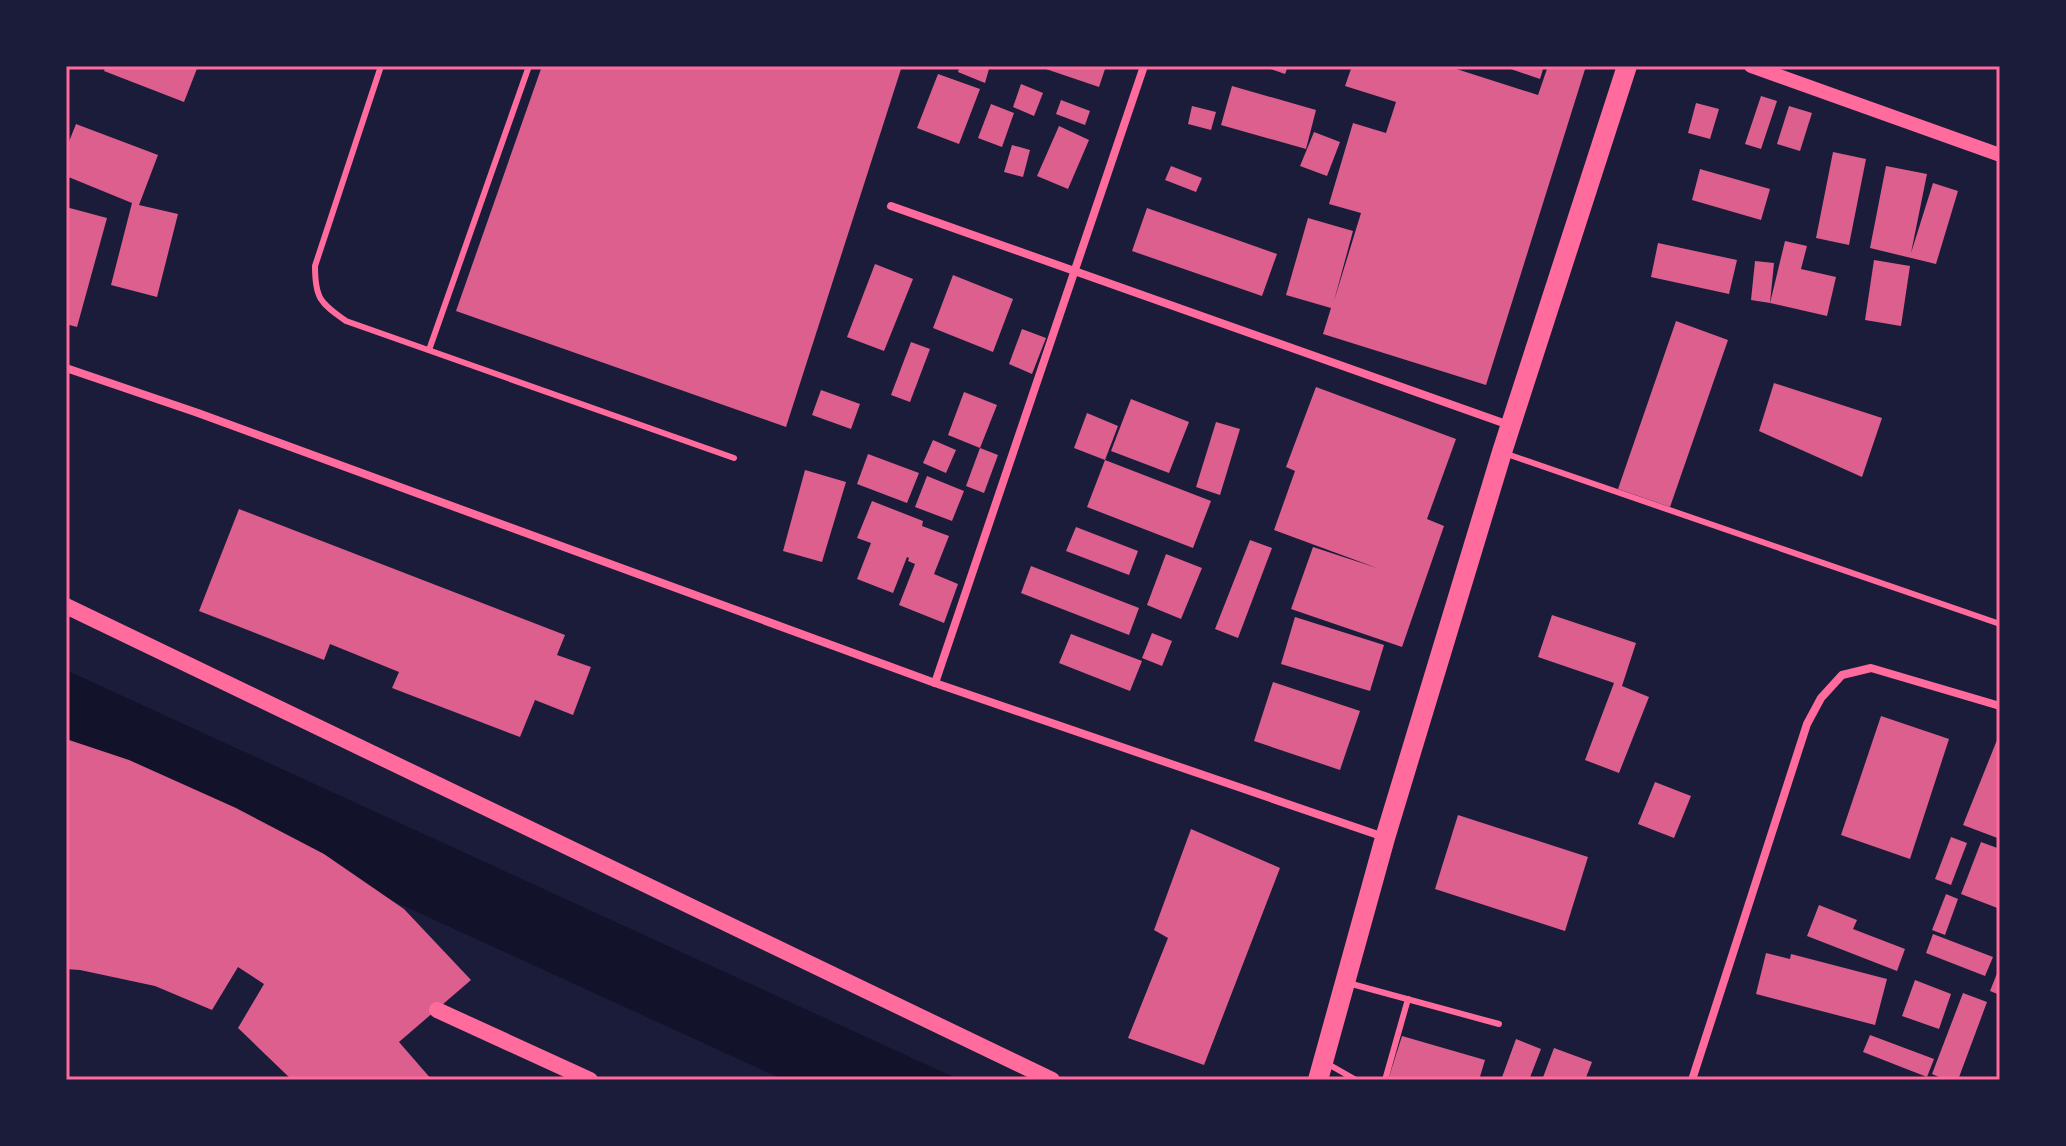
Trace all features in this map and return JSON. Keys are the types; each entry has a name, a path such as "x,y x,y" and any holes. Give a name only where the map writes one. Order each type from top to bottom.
{"main road":[{"path":"1321,1070 1385,838 1510,425 1627,66"},
{"path":"66,606 1052,1080"},
{"path":"437,1010 590,1080"}],"street":[{"path":"935,683 1144,66"},
{"path":"1751,66 1999,152"},
{"path":"891,206 1510,425"},
{"path":"66,368 198,413 935,683 1385,838"},
{"path":"1692,1080 1807,724 1821,698 1842,675 1871,668 2000,706"}],"lane":[{"path":"381,66 315,266 315,288 326,307 346,321 734,458"},
{"path":"429,350 529,66"},
{"path":"1502,452 2000,624"},
{"path":"1345,983 1499,1024"},
{"path":"1385,1080 1408,999"},
{"path":"1321,1070 1356,1080"}],"shaded area":[{"path":"66,670 960,1080 784,1080 66,751"}],"building":[{"path":"106,66 198,66 184,102 104,71"},
{"path":"542,66 902,66 786,427 456,311"},
{"path":"960,66 989,69 985,83 958,72"},
{"path":"1037,66 1106,66 1099,87"},
{"path":"1262,66 1288,66 1285,74"},
{"path":"1352,66 1447,66 1538,95 1548,66 1586,66 1486,385 1323,334 1331,308 1286,295 1308,218 1353,231 1334,301 1361,213 1329,204 1353,123 1386,133 1396,102 1345,86"},
{"path":"1502,66 1544,66 1540,79"},
{"path":"938,74 980,89 959,144 917,128"},
{"path":"1021,84 1043,93 1034,116 1013,107"},
{"path":"1232,86 1316,110 1306,149 1221,125"},
{"path":"1761,96 1777,101 1761,149 1745,144"},
{"path":"1061,100 1090,111 1085,125 1056,114"},
{"path":"1696,103 1719,109 1710,139 1688,133"},
{"path":"991,104 1014,113 1002,147 978,138"},
{"path":"1192,106 1216,112 1211,130 1188,124"},
{"path":"1789,106 1812,113 1800,151 1777,144"},
{"path":"76,124 158,155 139,205 178,214 157,297 111,285 132,203 66,176 66,149"},
{"path":"1059,126 1089,140 1068,189 1037,176"},
{"path":"1314,132 1340,142 1327,176 1300,166"},
{"path":"1012,145 1030,150 1023,177 1004,172"},
{"path":"1833,152 1866,159 1849,245 1816,238"},
{"path":"1171,166 1202,178 1196,192 1165,180"},
{"path":"1886,166 1927,174 1911,253 1933,183 1958,191 1936,264 1870,248"},
{"path":"1700,169 1770,189 1761,220 1692,200"},
{"path":"66,207 107,218 77,327 66,324"},
{"path":"1147,208 1277,254 1262,296 1132,251"},
{"path":"1785,241 1807,246 1801,269 1836,277 1827,316 1770,303"},
{"path":"1658,243 1737,260 1729,294 1651,277"},
{"path":"1874,260 1910,266 1901,326 1865,320"},
{"path":"1755,261 1774,263 1770,303 1751,300"},
{"path":"875,264 913,279 884,351 847,337"},
{"path":"953,275 1013,299 993,352 933,328"},
{"path":"1676,321 1728,340 1670,507 1618,489"},
{"path":"1022,329 1046,338 1032,374 1009,364"},
{"path":"911,342 930,349 910,402 891,395"},
{"path":"1774,383 1882,418 1862,477 1759,431"},
{"path":"1316,387 1456,439 1427,519 1444,526 1402,647 1291,609 1313,547 1377,568 1274,530 1295,471 1286,467"},
{"path":"821,390 860,404 851,429 812,415"},
{"path":"964,392 997,405 980,448 948,435"},
{"path":"1131,399 1189,422 1169,473 1111,451"},
{"path":"1087,413 1118,426 1105,460 1074,448"},
{"path":"1216,422 1240,429 1220,495 1196,487"},
{"path":"933,440 956,450 946,473 923,463"},
{"path":"980,448 998,455 984,493 966,486"},
{"path":"868,454 919,473 907,503 857,484"},
{"path":"1105,460 1211,501 1193,548 1087,507"},
{"path":"805,470 846,482 822,562 783,551"},
{"path":"927,476 964,491 952,521 915,507"},
{"path":"872,501 923,521 922,526 949,536 934,574 958,584 944,623 899,605 915,564 908,561 909,558 893,593 857,579 871,543 857,538"},
{"path":"239,509 565,635 557,655 591,667 573,715 535,700 520,737 392,688 399,672 330,644 324,660 199,611"},
{"path":"1076,527 1138,551 1129,575 1066,551"},
{"path":"1250,540 1272,548 1238,638 1215,629"},
{"path":"1166,554 1202,568 1181,619 1147,605"},
{"path":"1031,566 1139,608 1129,635 1021,593"},
{"path":"1552,615 1636,643 1622,686 1649,697 1619,773 1585,760 1614,683 1538,657"},
{"path":"1295,617 1384,645 1370,691 1281,664"},
{"path":"1152,633 1172,641 1162,666 1142,658"},
{"path":"1071,634 1142,661 1130,691 1059,663"},
{"path":"1273,682 1360,711 1340,770 1254,741"},
{"path":"1881,716 1949,739 1910,859 1841,835"},
{"path":"66,739 129,760 236,808 324,854 404,909 471,980 399,1042 432,1080 292,1080 238,1028 264,984 238,967 212,1010 155,986 66,969"},
{"path":"1997,740 2000,741 2000,839 1963,825"},
{"path":"1655,782 1691,796 1674,838 1638,824"},
{"path":"1458,815 1588,857 1565,931 1435,889"},
{"path":"1191,829 1280,868 1204,1065 1128,1038 1168,938 1154,930"},
{"path":"1951,837 1967,843 1951,885 1935,879"},
{"path":"1981,842 2000,849 2000,909 1961,894"},
{"path":"1946,894 1958,899 1945,935 1932,930"},
{"path":"1819,905 1857,920 1853,929 1905,949 1897,971 1807,936"},
{"path":"1933,934 1993,957 1985,976 1926,953"},
{"path":"1766,953 1790,959 1791,954 1887,979 1875,1025 1756,994"},
{"path":"2000,966 2000,995 1990,991"},
{"path":"1915,980 1951,994 1939,1029 1902,1016"},
{"path":"1963,993 1987,1002 1958,1080 1946,1080 1932,1074"},
{"path":"1870,1035 1934,1059 1927,1077 1863,1052"},
{"path":"1402,1036 1485,1060 1479,1080 1388,1080"},
{"path":"1516,1039 1541,1049 1529,1080 1501,1080"},
{"path":"1554,1048 1592,1062 1585,1080 1542,1080"}]}
